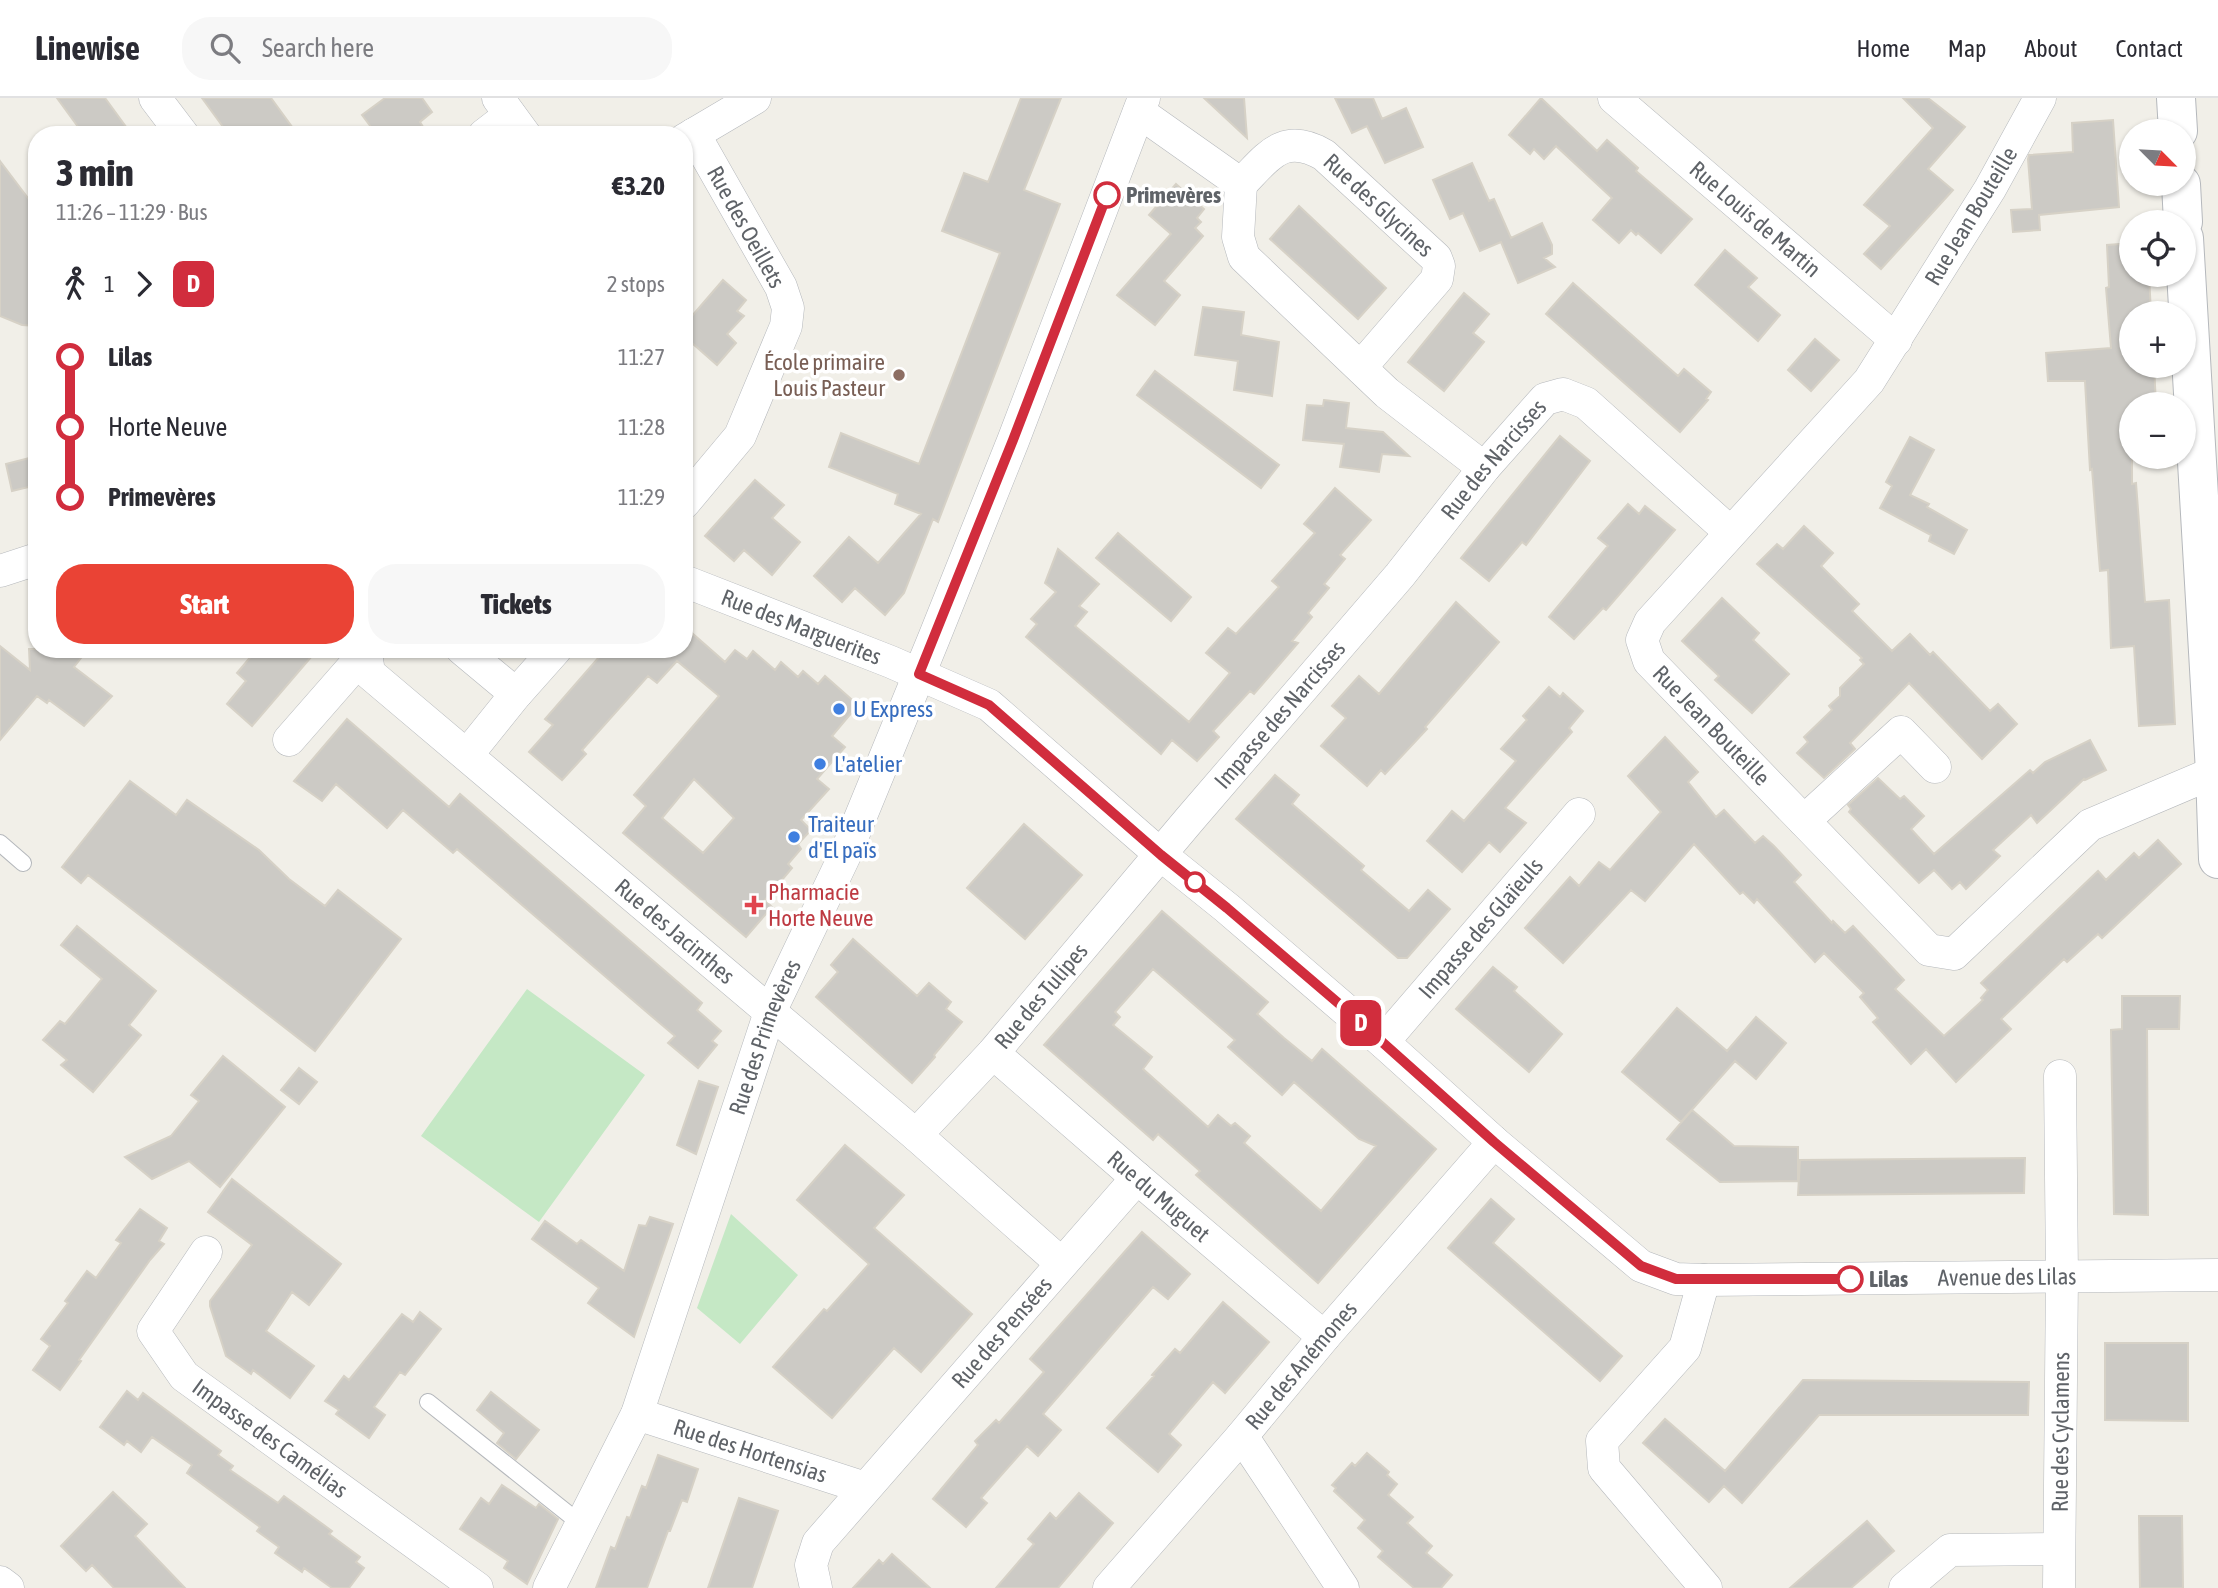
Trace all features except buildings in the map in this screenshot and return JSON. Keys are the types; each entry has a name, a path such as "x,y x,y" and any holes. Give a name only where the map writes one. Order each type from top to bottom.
{"street":[{"path":"155,98 176,126"},
{"path":"693,135 755,98"},
{"name":"Rue Louis de Martin","path":"1614,98 1896,340"},
{"name":"Rue Jean Bouteille","path":"2040,98 1990,189 1869,381 1650,622 1642,640 1649,661 1929,950 1954,954 2090,825 2215,772"},
{"path":"2176,98 2177,119"},
{"path":"1142,105 1241,184 1238,237 1244,257 1387,393 1484,468"},
{"name":"Rue des Primevères","path":"549,1588 637,1413 770,1012 845,855 1013,440 1142,105"},
{"name":"Rue des Oeillets","path":"693,144 781,287 788,308 786,326 740,436 693,492"},
{"name":"Rue des Glycines","path":"1241,184 1272,153 1296,144 1310,147 1324,155 1436,258 1439,267 1437,279 1361,367"},
{"path":"2187,287 2218,859"},
{"name":"Rue des Narcisses","path":"1400,575 1484,468 1545,399 1563,394 1586,403 1730,532"},
{"path":"0,571 28,562"},
{"name":"Impasse des Narcisses","path":"1161,855 1400,575"},
{"name":"Rue des Marguerites","path":"693,585 919,674"},
{"path":"289,740 360,658"},
{"name":"Rue des Jacinthes","path":"368,658 369,673 916,1135 1061,1263"},
{"path":"473,658 516,694"},
{"path":"467,755 548,658"},
{"name":"Avenue des Lilas","path":"919,674 989,705 1641,1266 1676,1279 1704,1280 2218,1275"},
{"path":"1804,821 1901,732 1935,767"},
{"name":"Impasse des Glaïeuls","path":"1383,1042 1578,814"},
{"name":"Rue des Tulipes","path":"916,1135 993,1053 1161,855"},
{"name":"Rue du Muguet","path":"993,1053 1324,1337"},
{"name":"Rue des Cyclamens","path":"2059,1588 2062,1276 2060,1076"},
{"name":"Rue des Anémones","path":"1109,1588 1494,1142"},
{"name":"Rue des Pensées","path":"816,1588 811,1565 818,1543 1137,1178"},
{"name":"Impasse des Camélias","path":"206,1252 153,1331 184,1376 477,1588"},
{"path":"1704,1280 1685,1348 1602,1441 1604,1468 1706,1588"},
{"name":"Rue des Hortensias","path":"637,1413 865,1488"},
{"path":"1242,1436 1343,1588"},
{"path":"1905,1588 1950,1550 2058,1549"},
{"path":"0,1582 8,1588"}],"lane":[{"path":"0,844 23,863"},
{"path":"428,1402 581,1524"}],"green space":[{"path":"527,989 645,1075 539,1222 421,1136"},
{"path":"731,1214 798,1275 740,1344 697,1308"}],"bus line":[{"name":"D","path":"1107,195 919,674 989,705 1641,1266 1676,1279 1850,1279"}],"place":[{"name":"Primevères","path":"1107,195"},
{"name":"École primaire Louis Pasteur","path":"899,375"},
{"name":"U Express","path":"839,709"},
{"name":"L'atelier","path":"820,764"},
{"name":"Traiteur d'El païs","path":"794,837"},
{"name":"Pharmacie Horte Neuve","path":"754,905"},
{"name":"Lilas","path":"1850,1279"}]}
